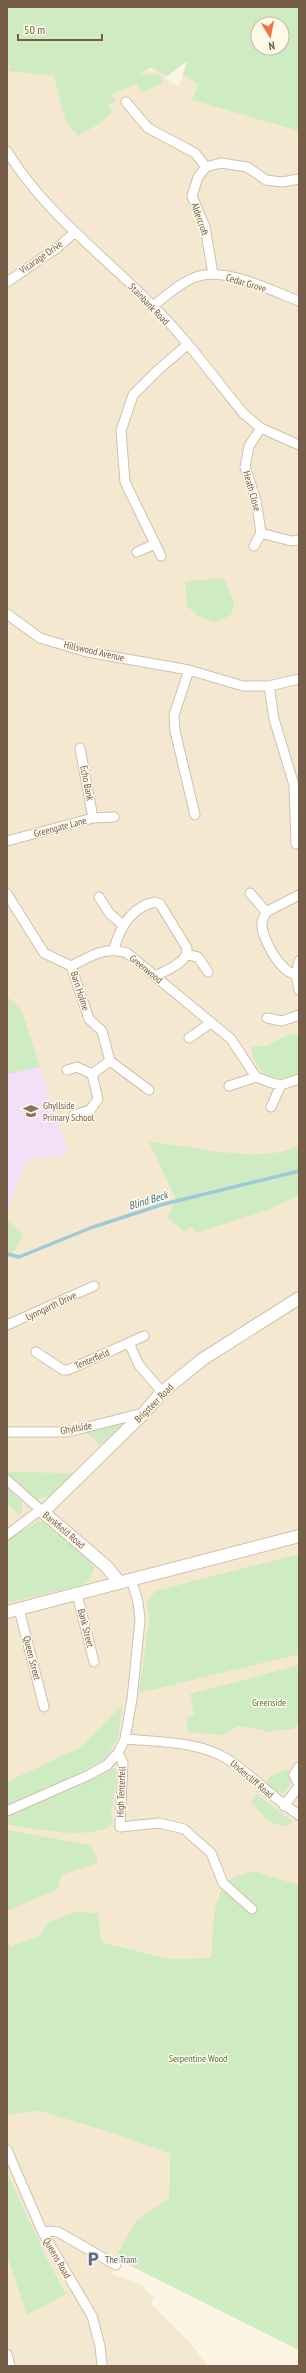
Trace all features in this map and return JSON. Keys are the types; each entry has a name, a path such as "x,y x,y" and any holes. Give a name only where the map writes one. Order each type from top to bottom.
{"street":[{"path":"126,102 148,128 195,153 206,167 221,163 247,166 266,180 282,182 299,179"},
{"name":"Stainbank Road","path":"7,151 23,178 75,232 153,306 244,414 261,428 299,445"},
{"name":"Aldercroft","path":"206,167 198,177 192,196 205,227 213,274"},
{"name":"Vicarage Drive","path":"7,282 57,248 75,232"},
{"name":"Cedar Grove","path":"153,306 179,286 199,277 213,274 238,279 299,301"},
{"path":"161,556 125,482 121,431 133,395 158,370 187,345"},
{"name":"Heath Close","path":"261,428 249,446 245,467 256,500 261,533"},
{"path":"254,546 261,533 291,541 299,540"},
{"path":"137,552 155,544"},
{"name":"Hillswood Avenue","path":"7,614 40,638 87,652 189,670 243,686 269,686 299,679"},
{"path":"189,670 174,715 175,731 195,815"},
{"path":"269,686 274,718 294,785 296,844"},
{"name":"Echo Bank","path":"80,748 93,818"},
{"name":"Greengate Lane","path":"7,841 93,818 114,817"},
{"path":"250,893 266,912"},
{"name":"Barn Holme","path":"7,894 44,953 71,966 89,1019 102,1031 110,1062"},
{"path":"296,974 287,972 268,943 262,924 266,912 299,895"},
{"path":"99,897 110,914 123,925"},
{"path":"71,966 101,952 114,949 123,925 140,907 155,902 160,904 187,948 188,955 184,960 156,976"},
{"name":"Greenwood","path":"114,949 127,953 231,1039 256,1077"},
{"path":"188,955 198,957 208,972"},
{"path":"299,961 296,974 299,990"},
{"path":"267,1018 282,1021 299,1015"},
{"path":"189,1038 211,1023"},
{"path":"92,1074 110,1062 149,1090"},
{"path":"67,1070 77,1067 92,1074"},
{"path":"74,1115 90,1110 98,1099 92,1074"},
{"path":"229,1086 256,1077 272,1083 281,1084 299,1079"},
{"path":"271,1107 281,1084"},
{"name":"Lynngarth Drive","path":"7,1325 94,1286"},
{"name":"Brigsteer Road","path":"7,1535 42,1511 144,1413 162,1392 203,1359 299,1298"},
{"name":"Tenterfield","path":"36,1352 62,1370 68,1370 144,1336"},
{"path":"129,1343 139,1365 162,1392"},
{"name":"Ghyllside","path":"7,1432 68,1432 144,1413"},
{"name":"Bankfield Road","path":"7,1480 107,1567 119,1582"},
{"path":"7,1612 299,1536"},
{"name":"High Tenterfell","path":"7,1811 89,1775 107,1765 118,1753 125,1739 132,1699 140,1620 138,1602 131,1579"},
{"name":"Bank Street","path":"77,1594 94,1662"},
{"name":"Queen Street","path":"19,1608 44,1707"},
{"name":"Undercliff Road","path":"125,1739 188,1744 228,1759 284,1806 299,1815"},
{"name":"High Tenterfell","path":"118,1753 123,1764 120,1827 159,1823 184,1829 211,1853 223,1884 252,1909"},
{"path":"284,1806 299,1786 294,1775 299,1767"},
{"name":"Queens Road","path":"7,2150 43,2233 92,2316 100,2346 102,2366"},
{"path":"43,2233 50,2231 58,2232 116,2265"},
{"path":"7,2354 10,2366"}],"shaded area":[{"path":"42,59 162,72 171,83 179,86 183,74 198,84 193,100 299,131 299,1885 254,1871 212,1958 171,1959 101,1942 97,1913 47,1923 40,1936 11,1946 7,1940 7,65"},
{"name":"Ghyllside Primary School","path":"7,997 21,1008 68,1154 27,1160 10,1206 7,1207"},
{"path":"39,2111 116,2134 170,2154 169,2198 136,2221 117,2254 119,2260 112,2274 140,2284 155,2298 151,2304 193,2346 208,2366 7,2366 7,2115"}],"green space":[{"path":"7,7 299,7 299,131 192,100 198,85 183,74 187,61 167,76 151,68 139,74 160,75 164,83 142,92 137,84 112,94 115,101 108,104 112,111 102,122 78,136 66,122 54,76 7,71 11,65 7,65"},
{"path":"224,578 234,603 231,615 215,622 198,616 187,606 185,581"},
{"path":"7,997 21,1008 40,1067 7,1074"},
{"path":"290,1034 299,1035 299,1073 289,1077 273,1078 261,1071 253,1057 251,1047 267,1046"},
{"path":"149,1142 246,1154 266,1154 283,1151 299,1145 299,1195 268,1210 196,1233 192,1226 184,1232 168,1218 175,1197"},
{"path":"7,1220 23,1234 15,1250 7,1256"},
{"path":"131,1419 99,1446 94,1438 85,1433"},
{"path":"7,1472 76,1473 53,1495 38,1500 28,1495"},
{"path":"7,1487 22,1502 23,1509 19,1515 7,1502"},
{"path":"38,1521 43,1522 86,1555 94,1568 89,1580 82,1585 7,1603 7,1540"},
{"path":"299,1554 299,1654 139,1693 149,1620 147,1603 155,1591"},
{"name":"Greenside","path":"299,1665 299,1724 293,1729 266,1732 264,1730 238,1726 222,1735 189,1732 186,1718 194,1715 190,1694"},
{"path":"123,1704 118,1737 106,1759 61,1783 7,1807 7,1782 81,1747"},
{"path":"115,1768 117,1774 111,1814 112,1824 104,1829 78,1833 46,1831 7,1824 7,1815 102,1775"},
{"path":"289,1769 290,1785 284,1793 275,1792 266,1782 271,1776"},
{"path":"256,1794 292,1821 288,1826 276,1824 259,1812 251,1803"},
{"path":"7,1830 90,1845 97,1858 97,1863 61,1875 58,1889 7,1911"},
{"name":"Serpentine Wood","path":"254,1871 299,1885 299,2350 119,2260 117,2254 136,2221 169,2198 170,2154 116,2134 39,2111 7,2115 7,1940 11,1946 40,1936 47,1923 75,1912 98,1913 101,1942 171,1959 211,1958 214,1914 220,1892 233,1878"},
{"path":"7,2173 48,2261 66,2294 27,2315 7,2255"}],"waterway":[{"name":"Blind Beck","path":"7,1254 19,1257 93,1227 164,1204 299,1171"}],"place":[{"name":"Ghyllside Primary School","path":"31,1111"},
{"name":"The Tram","path":"93,2259"}]}
